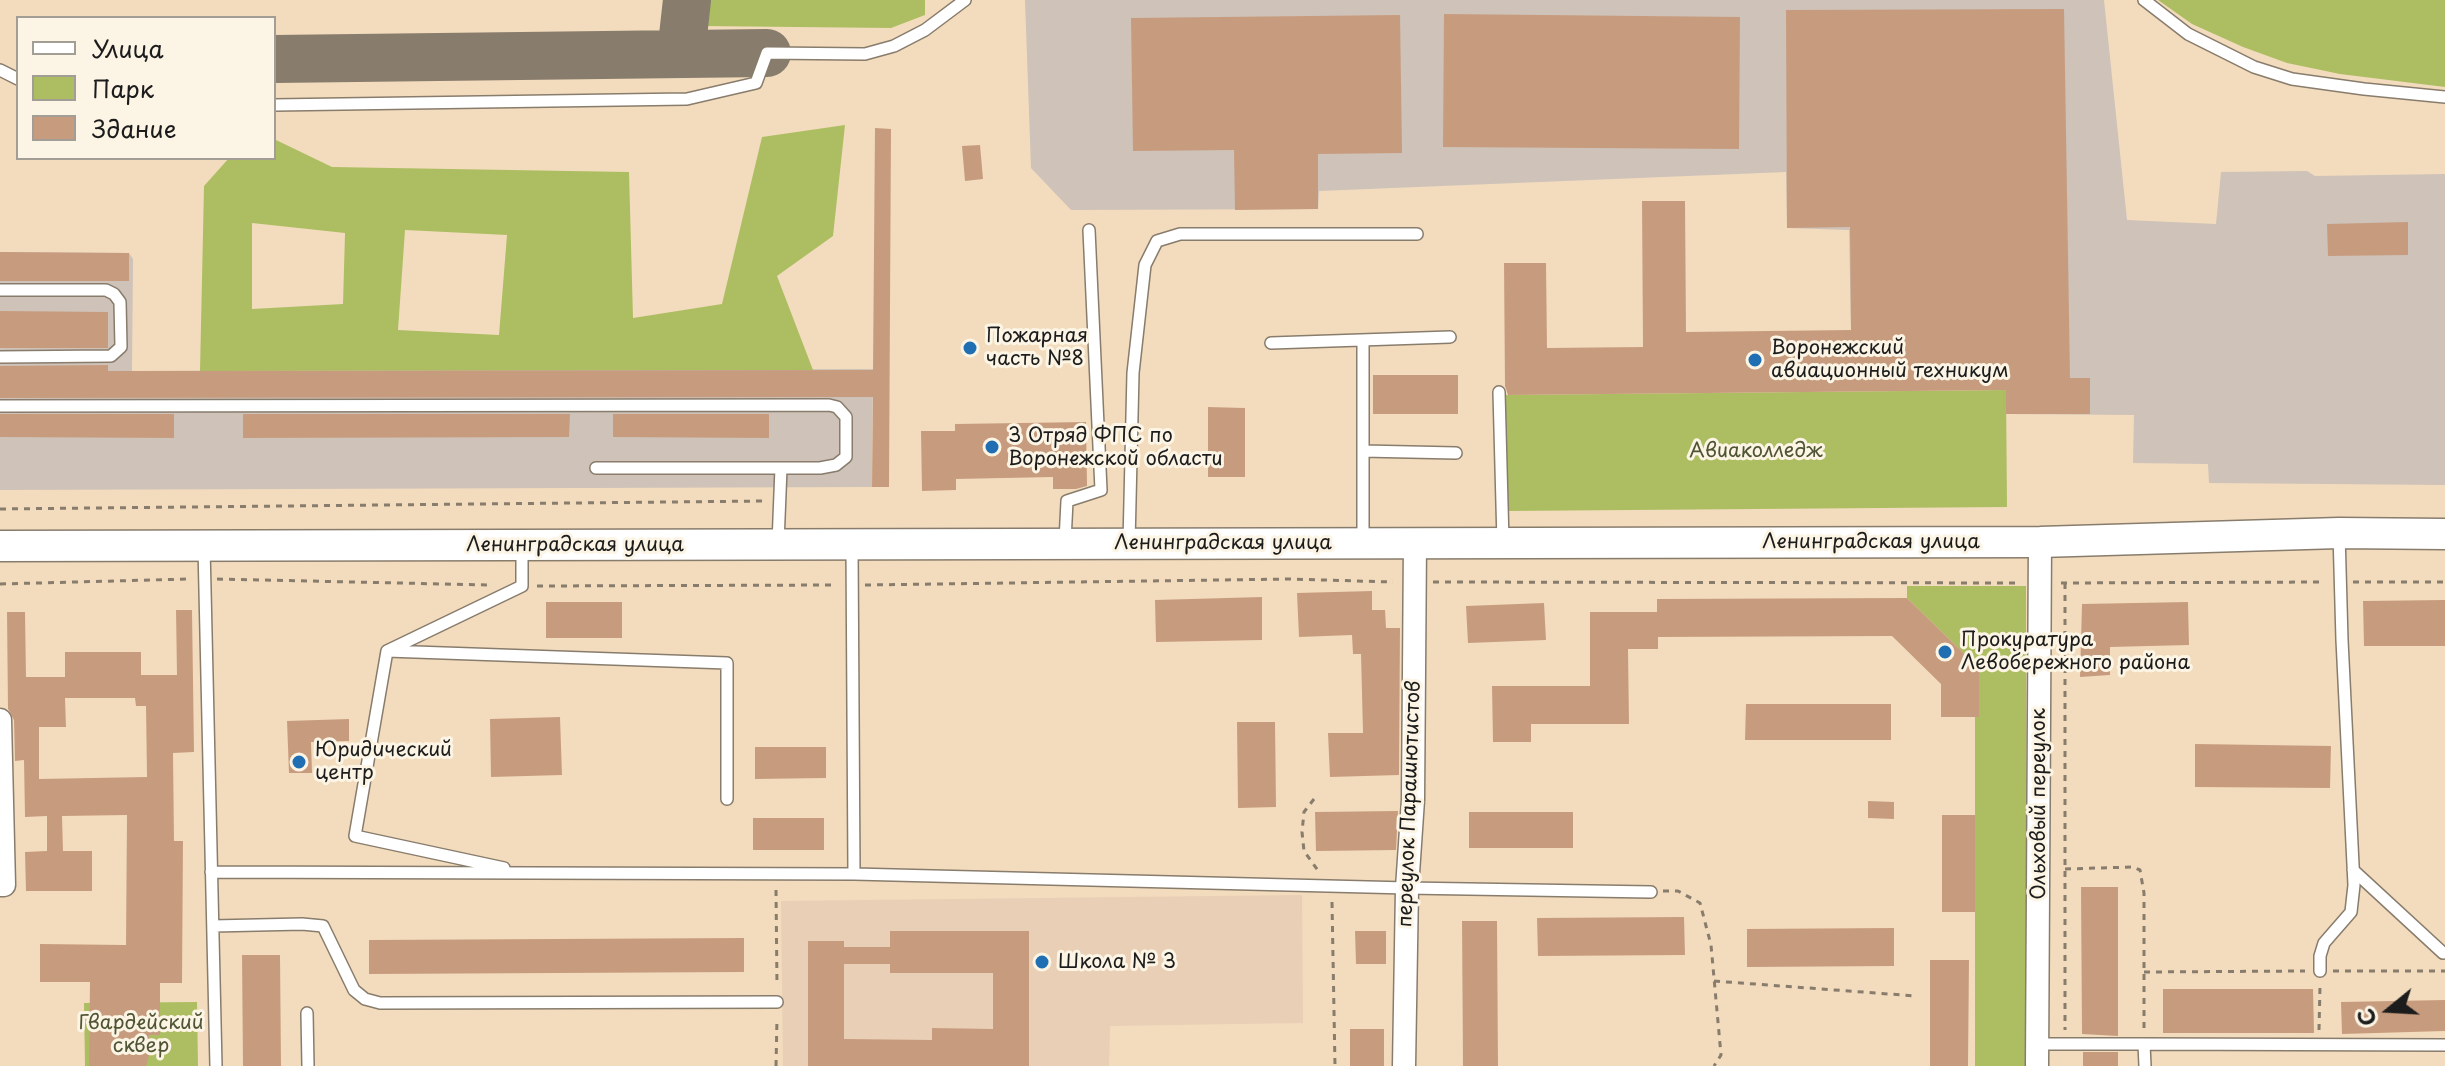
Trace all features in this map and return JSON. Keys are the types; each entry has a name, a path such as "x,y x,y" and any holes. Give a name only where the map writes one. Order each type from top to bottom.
{"main road":[{"name":"Ленинградская улица","path":"0,546 2040,542 2339,533 2445,534"}],"street":[{"name":"переулок Парашютистов","path":"1404,1066 1407,888 1413,800 1415,542"},
{"name":"Ольховый переулок","path":"2037,1055 2040,542"},
{"path":"0,720 4,885 0,885"}],"lane":[{"path":"276,105 687,99 756,83 767,53 865,54 894,46 925,30 965,0"},
{"path":"2144,0 2188,34 2266,71 2292,79 2353,88 2445,97"},
{"path":"1065,543 1067,501 1101,490 1089,230"},
{"path":"1129,543 1133,373 1145,265 1157,241 1180,234 1417,234"},
{"path":"0,290 106,290 120,302 121,347 111,356 0,357"},
{"path":"1271,343 1450,337"},
{"path":"1363,340 1363,543"},
{"path":"1499,392 1503,542"},
{"path":"0,406 829,405 837,407 846,417 846,457 836,465 820,468 596,468"},
{"path":"1363,451 1456,453"},
{"path":"778,544 781,468"},
{"path":"2320,971 2324,943 2351,912 2353,870 2339,533"},
{"path":"852,544 854,874"},
{"path":"387,651 522,586 522,545"},
{"path":"204,546 216,1066"},
{"path":"387,651 727,663 727,799"},
{"path":"387,651 355,836 528,873"},
{"path":"2353,870 2443,953"},
{"path":"211,872 854,874 1651,892"},
{"path":"213,926 323,926 354,990 365,999 380,1003 777,1002"},
{"path":"307,1013 308,1066"},
{"path":"2037,1055 2065,1044 2445,1045"},
{"path":"2144,1044 2145,1066"}],"path":[{"path":"0,509 780,500"},
{"path":"0,584 205,579 522,586 1289,579 1414,582 2445,582"},
{"path":"2065,583 2065,1044"},
{"path":"1314,799 1304,812 1302,832 1304,851 1332,886 1335,1066"},
{"path":"2065,869 2133,867 2140,870 2144,893 2144,1044"},
{"path":"776,874 776,1066"},
{"path":"1651,892 1678,891 1700,903 1711,945 1721,1055 1714,1066"},
{"path":"2318,1045 2320,971"},
{"path":"2144,972 2445,971"},
{"path":"1714,981 1916,996"}],"shaded area":[{"path":"1025,0 2104,0 2127,220 2216,224 2221,172 2307,171 2315,176 2445,174 2445,485 2209,483 2208,464 2133,463 2134,415 2006,414 2005,329 1851,330 1849,230 1787,228 1786,172 1319,191 1318,209 1071,210 1031,168"},
{"path":"0,252 129,253 133,259 132,371 873,369 872,487 0,490"},
{"name":"Школа № 3","path":"1302,895 1303,1023 1110,1026 1109,1066 783,1066 781,901"}],"green space":[{"path":"705,0 925,0 925,15 891,28 702,26"},
{"path":"2158,0 2445,0 2445,87 2340,74 2287,63 2192,24"},
{"path":"845,125 833,236 777,276 813,370 200,371 204,186 227,160 276,160 276,140 332,167 629,172 633,318 722,304 762,137","holes":["252,223 345,233 343,304 252,309","405,230 507,235 499,335 398,330"]},
{"name":"Авиаколледж","path":"2006,390 2007,507 1506,511 1505,395"},
{"path":"1907,586 2026,586 2027,1066 1975,1066 1975,717 1979,717 1979,668 1907,598"},
{"name":"Гвардейский сквер","path":"197,1002 198,1066 85,1066 84,1003"}],"building":[{"path":"2064,9 2070,378 2090,378 2090,414 2006,414 2006,390 1508,395 1505,386 1504,263 1546,263 1547,348 1643,347 1642,201 1685,201 1686,332 1851,330 1850,227 1787,228 1786,10"},
{"path":"1444,14 1740,17 1739,149 1443,147"},
{"path":"1400,15 1402,153 1318,154 1318,209 1235,210 1234,150 1133,151 1131,18"},
{"path":"875,128 891,129 889,487 872,487 873,397 0,398 0,366 108,365 108,371 873,370"},
{"path":"980,145 983,179 965,181 962,146"},
{"path":"2408,222 2408,255 2328,256 2327,224"},
{"path":"0,252 129,253 129,281 0,281"},
{"path":"0,311 108,312 108,348 0,348"},
{"path":"1373,375 1458,375 1458,414 1373,414"},
{"path":"1208,407 1245,408 1245,477 1208,477"},
{"path":"0,414 174,414 174,438 0,437"},
{"path":"243,414 570,414 569,437 243,438"},
{"path":"613,414 769,414 769,438 613,437"},
{"path":"1086,422 1087,486 1053,489 1053,477 956,479 956,490 922,491 921,431 955,431 955,424"},
{"path":"1372,591 1372,610 1385,610 1386,628 1400,628 1399,775 1330,777 1328,733 1363,733 1361,654 1353,654 1352,635 1299,637 1297,593"},
{"path":"1262,597 1262,640 1156,642 1155,600"},
{"path":"1907,598 1979,668 1979,717 1941,717 1941,684 1892,636 1658,637 1658,649 1628,649 1629,724 1531,724 1531,742 1493,742 1492,686 1590,686 1590,612 1657,612 1657,599"},
{"path":"2445,600 2445,646 2364,646 2363,601"},
{"path":"546,602 622,602 622,638 546,638"},
{"path":"2188,602 2189,645 2110,647 2110,675 2080,677 2082,604"},
{"path":"1544,603 1546,640 1468,643 1466,606"},
{"path":"176,610 192,610 194,752 173,753 174,841 183,841 182,983 160,983 160,1035 149,1035 150,1052 146,1066 89,1066 90,982 40,982 40,944 126,945 127,815 62,816 63,851 92,851 92,891 26,891 25,852 47,851 47,816 25,817 24,760 15,761 14,720 8,709 7,612 25,612 26,677 65,677 65,652 141,652 141,675 177,675","holes":["65,698 135,698 136,706 146,706 147,777 39,779 39,727 66,727"]},
{"path":"1746,704 1891,704 1891,740 1745,740"},
{"path":"560,717 562,775 491,777 490,719"},
{"path":"349,719 349,741 311,742 312,773 289,773 287,721"},
{"path":"1237,722 1275,722 1276,807 1238,808"},
{"path":"2195,744 2331,746 2330,788 2195,787"},
{"path":"755,747 826,747 826,778 755,779"},
{"path":"1868,801 1894,802 1894,819 1868,818"},
{"path":"1398,811 1396,850 1316,851 1315,812"},
{"path":"1469,812 1573,812 1573,848 1469,848"},
{"path":"1942,815 1975,815 1975,912 1942,912"},
{"path":"753,818 824,818 824,850 753,850"},
{"path":"2081,887 2118,887 2118,1036 2082,1034"},
{"path":"1684,917 1685,955 1538,956 1537,918"},
{"path":"1462,921 1497,921 1498,1066 1463,1066"},
{"path":"1894,928 1894,966 1747,967 1747,929"},
{"path":"890,931 1029,931 1029,1066 808,1066 808,941 844,941 844,947 890,947","holes":["844,964 890,964 890,973 993,973 993,1029 932,1028 932,1040 844,1039"]},
{"path":"1355,931 1386,931 1386,964 1356,964"},
{"path":"744,938 744,972 369,974 369,940"},
{"path":"242,955 280,955 281,1066 243,1066"},
{"path":"1930,960 1969,960 1968,1066 1930,1066"},
{"path":"2163,989 2313,989 2314,1033 2163,1033"},
{"path":"2445,1000 2445,1031 2342,1034 2341,1002"},
{"path":"1350,1029 1384,1029 1384,1066 1350,1066"},
{"path":"2083,1052 2118,1052 2118,1066 2083,1066"}],"taxiway":[{"path":"681,54 687,0"},
{"path":"276,59 767,53"}],"place":[{"name":"Пожарная часть №8","path":"970,348"},
{"name":"Воронежский авиационный техникум","path":"1755,360"},
{"name":"3 Отряд ФПС по Воронежской области","path":"992,447"},
{"name":"Прокуратура Левобережного района","path":"1945,652"},
{"name":"Юридический центр","path":"299,762"},
{"name":"Школа № 3","path":"1042,962"}]}
